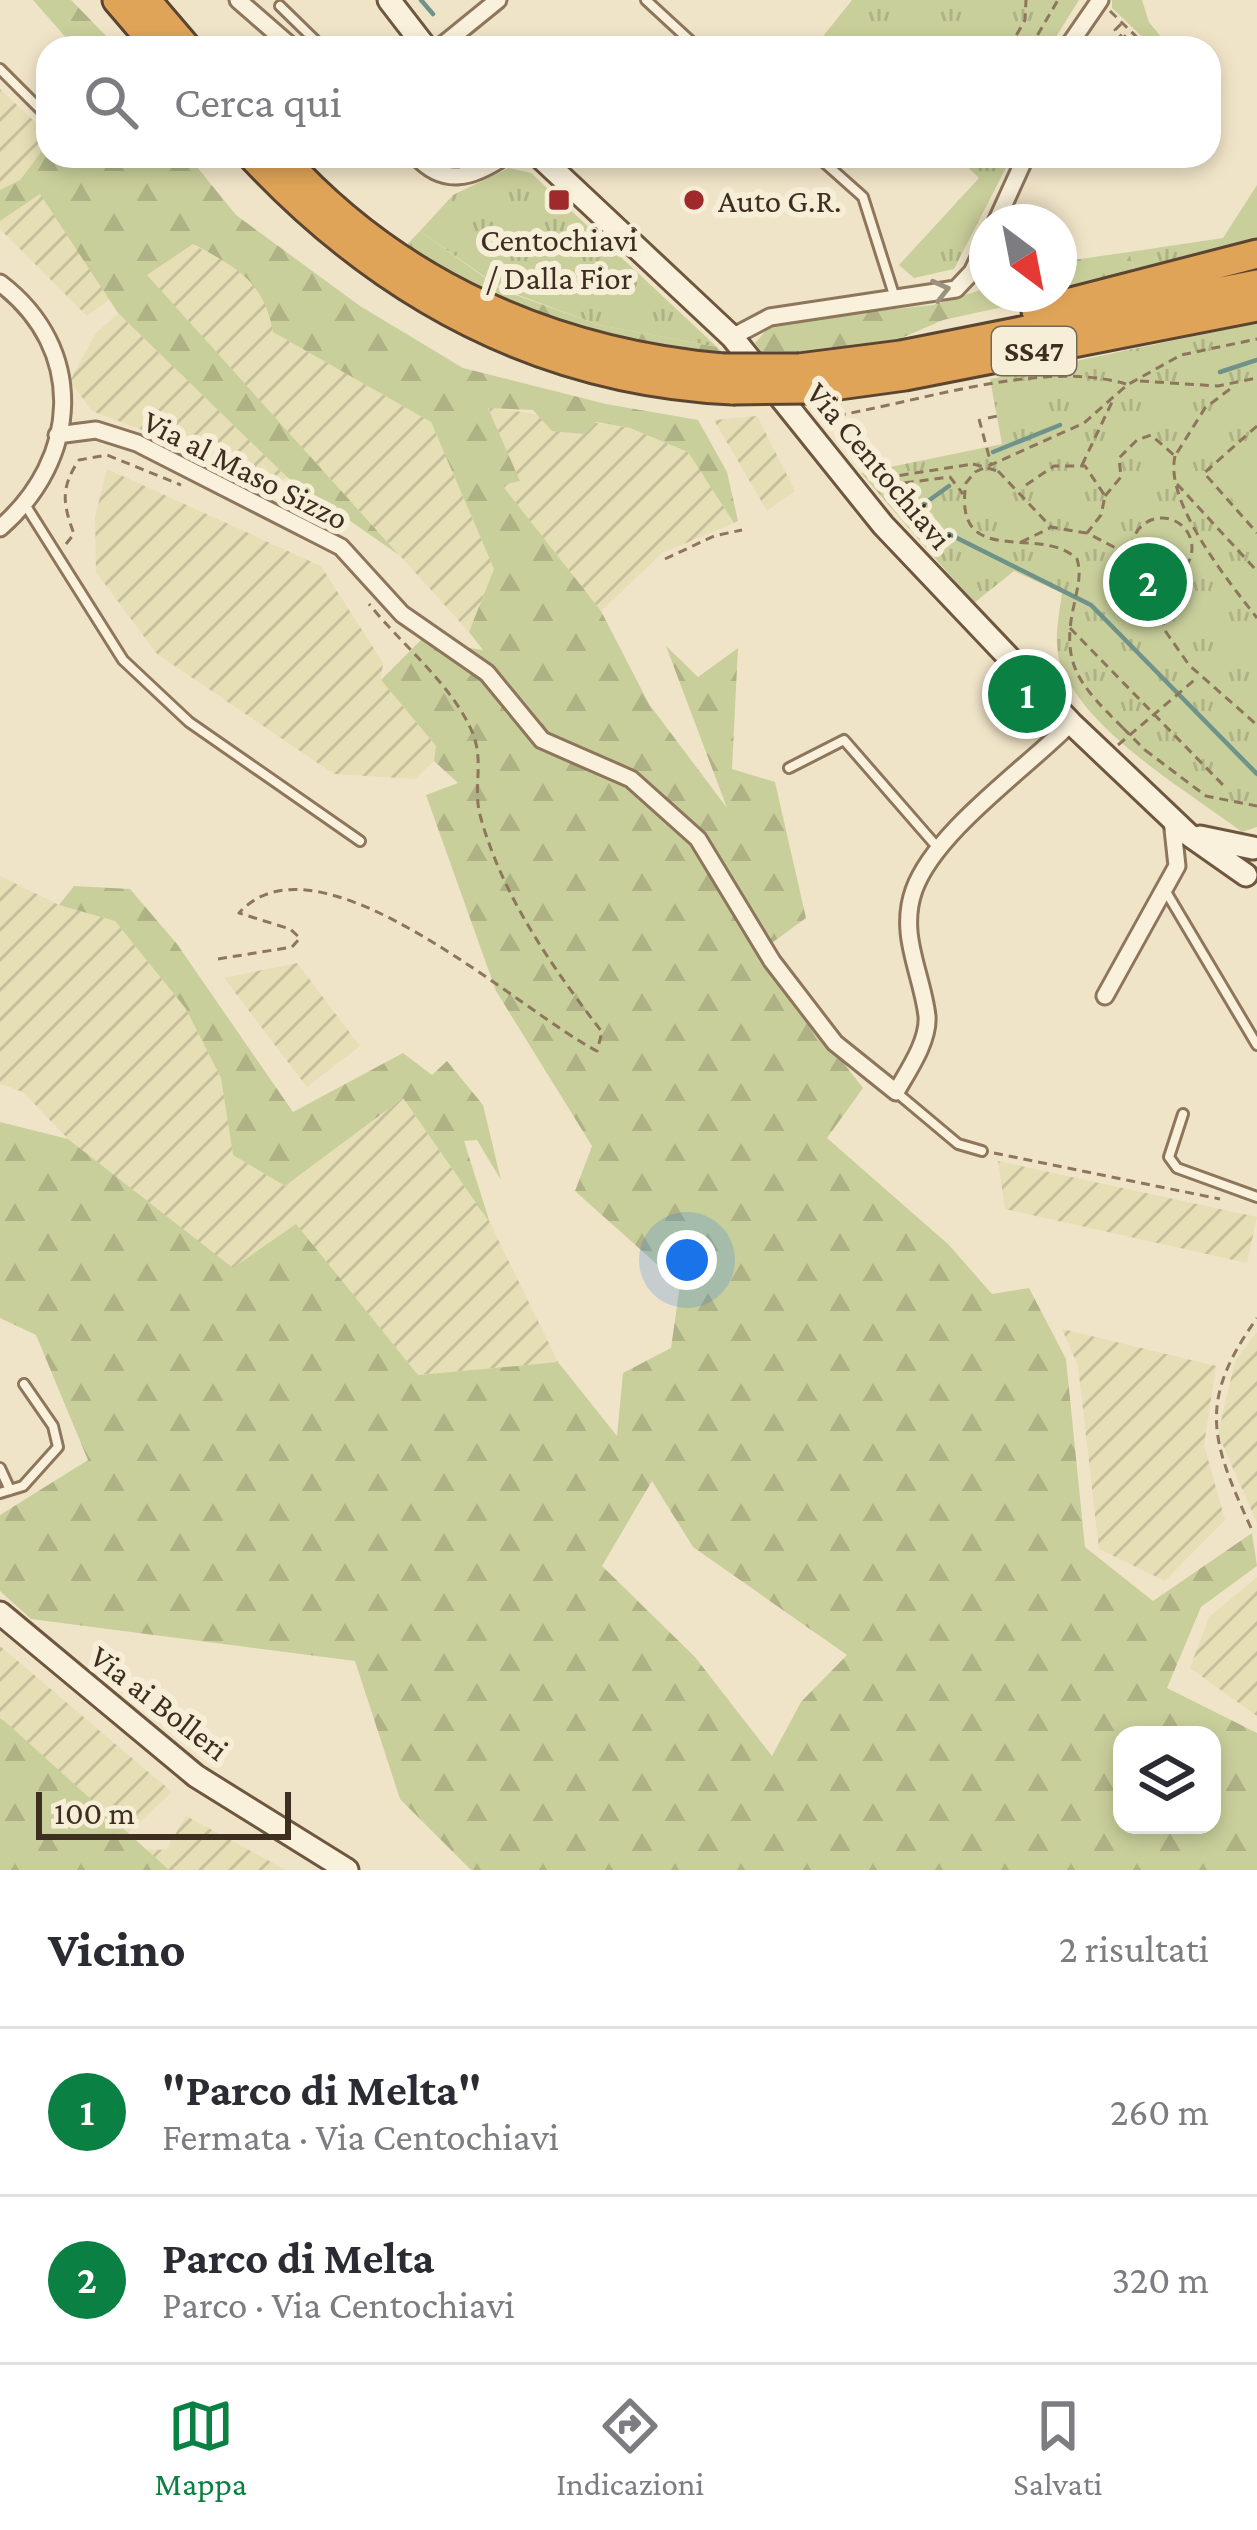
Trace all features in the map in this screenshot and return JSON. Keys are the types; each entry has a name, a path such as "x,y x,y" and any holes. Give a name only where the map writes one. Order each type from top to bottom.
{"highway":[{"path":"117,0 148,36"},
{"path":"146,0 177,36"},
{"name":"SS47","path":"265,168 369,264 482,330 544,356 626,379 905,376 1257,308"},
{"name":"SS47","path":"293,168 339,213 388,250 495,314 615,353 728,379"},
{"path":"901,355 1030,313 1257,254"},
{"name":"SS47","path":"805,378 1257,284"}],"street":[{"path":"238,0 279,36"},
{"path":"389,0 417,36"},
{"path":"454,36 498,0"},
{"path":"1075,36 1099,1"},
{"path":"427,168 454,179 478,168"},
{"name":"Via Centochiavi","path":"552,168 731,337 884,525 1072,723 1189,835 1251,885"},
{"path":"1005,204 1021,168"},
{"path":"731,337 770,317 896,299 964,284 969,275"},
{"path":"0,284 29,305 52,340 62,380 49,474 26,506 0,528"},
{"name":"Via al Maso Sizzo","path":"57,435 96,430 137,443 341,547 402,614 487,673 542,740 631,779 698,839 772,961 823,1027 896,1092"},
{"path":"896,1092 924,1037 927,1017 909,941 914,890 939,849 1072,723"},
{"path":"1105,996 1177,866 1172,817"},
{"path":"1189,835 1255,846 1251,885"},
{"name":"Via ai Bolleri","path":"0,1613 196,1776 347,1870"}],"lane":[{"path":"646,0 685,36"},
{"path":"280,6 311,36"},
{"path":"0,69 36,105"},
{"path":"830,168 863,197 896,299"},
{"path":"26,506 123,660 189,722 360,842"},
{"path":"789,768 844,740 939,849"},
{"path":"1165,889 1257,1045"},
{"path":"896,1092 958,1144 982,1150"},
{"path":"1183,1114 1169,1157 1178,1168 1257,1197"},
{"path":"0,1468 5,1492 44,1467 58,1447 53,1426 24,1384"}],"path":[{"path":"1016,36 1025,20 1026,0"},
{"path":"1037,36 1058,0"},
{"path":"1099,1 1136,36"},
{"path":"1119,36 1115,30 1122,23"},
{"path":"964,495 975,472 1084,423 1127,385 1181,355 1257,339"},
{"path":"814,417 1011,382 1097,376 1127,385"},
{"path":"1257,378 1234,386 1205,408 1175,456 1174,481 1198,526 1200,546 1257,618"},
{"path":"1135,380 1234,386"},
{"path":"1082,465 1113,398"},
{"path":"988,418 1002,415"},
{"path":"979,419 991,465"},
{"path":"1257,426 1204,473 1257,533"},
{"path":"1087,533 1101,515 1105,496 1121,477 1119,458 1138,440 1151,435 1175,456"},
{"path":"58,555 74,534 63,503 65,480 79,460 107,455 192,489"},
{"path":"856,480 973,464 998,471 1051,527"},
{"path":"1026,484 1054,466 1082,465 1100,481 1105,496"},
{"path":"878,479 880,486 950,477 964,495 975,530 1071,552 1080,579 1069,627 1070,664 1145,750 1206,796 1257,806"},
{"path":"1174,481 1257,571"},
{"path":"1161,517 1162,508"},
{"path":"1133,557 1138,528 1161,517 1185,527 1192,551"},
{"path":"1018,543 1051,527 1087,533 1133,557 1146,574 1166,632 1199,676 1257,724"},
{"path":"665,559 714,536 742,530"},
{"path":"1146,574 1171,577 1200,546"},
{"path":"218,959 292,947 300,938 290,928 238,913 253,896 289,890 340,897 464,962 597,1052 602,1032 566,988 506,884 478,811 482,761 471,728 370,605"},
{"path":"1069,627 1223,785"},
{"path":"1105,755 1199,676"},
{"path":"982,1150 1220,1198"},
{"path":"1251,1528 1214,1431 1222,1380 1257,1318"}],"shaded area":[{"path":"0,89 36,123 36,159 20,180 0,190"},
{"path":"40,193 112,298 87,316 0,229 0,221"},
{"path":"192,244 237,268 268,302 273,332 431,422 494,569 469,632 146,275"},
{"path":"118,313 287,477 280,482 92,411 70,381 96,333"},
{"path":"488,407 630,428 688,452 734,523 662,553 601,611 501,484 519,481"},
{"path":"757,416 795,491 767,511 714,420"},
{"path":"107,469 321,566 383,663 381,680 437,747 434,761 415,779 334,774 157,654 96,572 95,517"},
{"path":"0,876 59,905 115,921 186,1009 221,1078 233,1155 285,1186 403,1098 490,1223 558,1362 418,1375 296,1225 233,1269 68,1139 23,1092 0,1084"},
{"path":"297,963 360,1046 307,1087 224,978"},
{"path":"998,1161 1257,1217 1247,1263 1005,1209"},
{"path":"1062,1329 1216,1366 1204,1445 1225,1520 1165,1581 1099,1549 1078,1366"},
{"path":"1257,1332 1257,1523 1218,1434 1235,1361"},
{"path":"1257,1577 1257,1716 1190,1668 1209,1617"},
{"path":"0,1646 172,1792 128,1833 0,1718"},
{"path":"186,1816 286,1870 169,1870 145,1849 166,1850"}],"green space":[{"path":"33,0 71,0 106,36 64,36"},
{"path":"852,0 1079,0 1056,36 824,35"},
{"path":"1112,0 1142,0 1149,22 1160,36 1141,36 1112,8"},
{"path":"36,159 36,168 198,168 236,215 360,306 463,368 606,404 698,420 727,472 738,521 734,523 688,452 630,428 596,422 584,434 552,431 533,410 488,408 520,481 502,485 601,611 649,704 727,808 666,646 698,677 738,648 732,769 775,782 806,918 758,953 863,1088 827,1138 949,1245 992,1294 1029,1288 1066,1359 1085,1547 1153,1601 1252,1533 1257,1566 1201,1607 1167,1688 1257,1733 1257,1870 471,1870 400,1799 355,1661 31,1619 0,1591 0,1515 88,1460 36,1335 0,1318 0,1122 68,1139 233,1268 296,1224 418,1375 558,1362 617,1436 623,1373 671,1348 680,1285 575,1191 592,1146 496,991 426,795 458,783 434,761 436,746 381,680 421,640 483,650 469,632 494,569 431,422 273,332 263,300 246,278 193,244 147,275 399,555 287,477 118,313 40,194 0,221 0,190 20,180","holes":["652,1481 693,1547 847,1655 801,1702 772,1756 695,1657 602,1566"]},
{"path":"509,168 531,173 717,347 599,325 502,289 420,231 453,195"},
{"path":"969,168 1006,168 987,204 969,204 969,240 954,269 914,278 899,265 979,178"},
{"path":"1257,185 1257,249 1137,278 1129,252 1223,238"},
{"path":"420,231 502,290 599,325 717,347 729,358 645,347 517,311 403,249"},
{"path":"1129,252 1137,278 1077,291 1077,259"},
{"path":"969,294 969,312 980,312 943,320 881,347 766,359 755,343 773,322 933,305"},
{"path":"1257,323 1257,827 1242,832 1141,759 1075,692 1057,650 1062,593 1014,571 974,603 861,473 1002,444 990,379"},
{"path":"1257,432 1257,527 1210,474"},
{"path":"74,886 130,889 177,944 293,1112 403,1053 432,1075 447,1061 483,1105 501,1180 477,1140 464,1141 490,1223 403,1098 285,1186 233,1155 221,1078 186,1009 115,921 59,905"},
{"path":"0,1718 9,1725 169,1870 0,1870"}],"waterway":[{"path":"421,0 433,14"},
{"path":"1220,372 1257,360"},
{"path":"993,452 1060,425"},
{"path":"910,514 949,486"},
{"path":"903,511 1091,605 1257,774"}],"place":[{"name":"Centochiavi / Dalla Fior","path":"559,200"},
{"name":"Auto G.R.","path":"694,200"},
{"name":"Parco di Melta","path":"1148,582"},
{"name":"\"Parco di Melta\"","path":"1027,694"}]}
